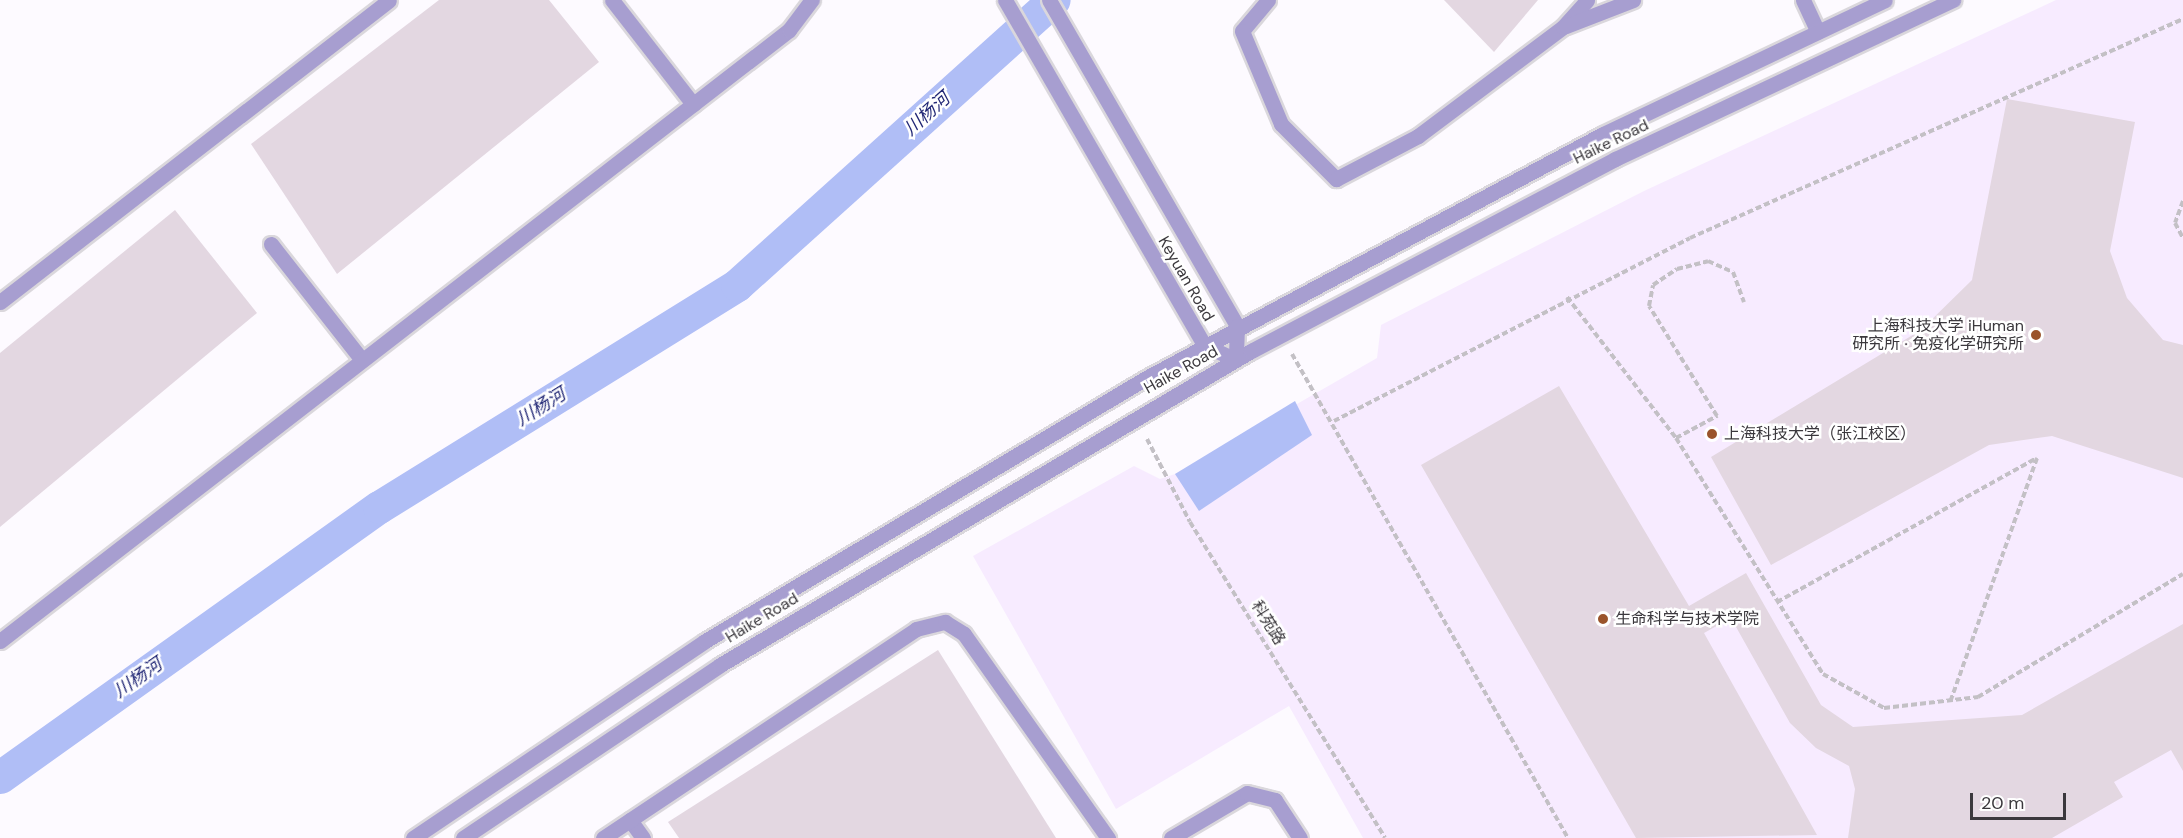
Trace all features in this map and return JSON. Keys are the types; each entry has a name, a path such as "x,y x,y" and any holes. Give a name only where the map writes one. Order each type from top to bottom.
{"street":[{"path":"0,302 389,0"},
{"path":"612,0 693,104"},
{"path":"0,641 789,30 812,0"},
{"name":"Keyuan Road","path":"1005,0 1204,345 1236,360 1237,326 1049,0"},
{"path":"1268,0 1242,31 1281,124 1336,179 1418,136 1563,27 1587,0"},
{"path":"1563,27 1633,0"},
{"path":"1803,0 1818,32"},
{"name":"Haike Road","path":"413,838 705,641 1237,326 1603,134 1885,0"},
{"name":"Haike Road","path":"463,838 720,665 1136,417 1280,335 1616,159 1953,0"},
{"path":"271,244 362,360"},
{"path":"603,838 916,629 945,622 964,634 1108,838"},
{"path":"1171,838 1247,793 1275,800 1300,838"},
{"path":"630,819 643,838"}],"path":[{"path":"1334,421 1567,297 2183,19"},
{"path":"2183,201 2175,223 2183,238"},
{"path":"1676,438 1718,416 1649,306 1653,285 1677,269 1708,261 1733,272 1744,302"},
{"path":"1567,297 1676,438 1823,674 1884,708 1978,697 2183,574"},
{"path":"1280,335 1334,421 1568,838"},
{"name":"科苑路","path":"1136,417 1190,522 1385,838"},
{"path":"1777,602 2037,458 1951,700"}],"shaded area":[{"name":"上海科技大学（张江校区）","path":"2056,0 2183,0 2183,838 1363,838 1289,706 1116,809 973,556 1134,466 1160,479 1175,474 1377,358 1381,325 1644,191"}],"water":[{"path":"1295,401 1312,435 1199,511 1175,474"}],"building":[{"path":"439,0 549,0 599,62 337,274 251,144"},
{"path":"1444,0 1538,0 1494,52"},
{"name":"上海科技大学 iHuman 研究所 · 免疫化学研究所","path":"2007,99 2135,122 2110,251 2127,298 2163,340 2183,345 2183,478 2052,436 1989,445 1771,565 1711,457 1921,330 1972,280"},
{"path":"175,210 257,313 0,527 0,353"},
{"path":"1559,386 1689,606 1746,573 1821,705 1853,727 2022,715 2183,624 2183,771 2171,750 2114,782 2123,797 2052,838 1848,838 1855,789 1849,766 1816,748 1790,723 1731,618 1704,633 1817,835 1636,838 1421,465"},
{"path":"938,650 1056,838 679,838 668,822"}],"waterway":[{"name":"川杨河","path":"0,777 379,507 737,285 1053,0"}],"place":[{"name":"上海科技大学 iHuman 研究所 · 免疫化学研究所","path":"2036,335"},
{"name":"上海科技大学（张江校区）","path":"1712,434"},
{"name":"生命科学与技术学院","path":"1603,619"}]}
